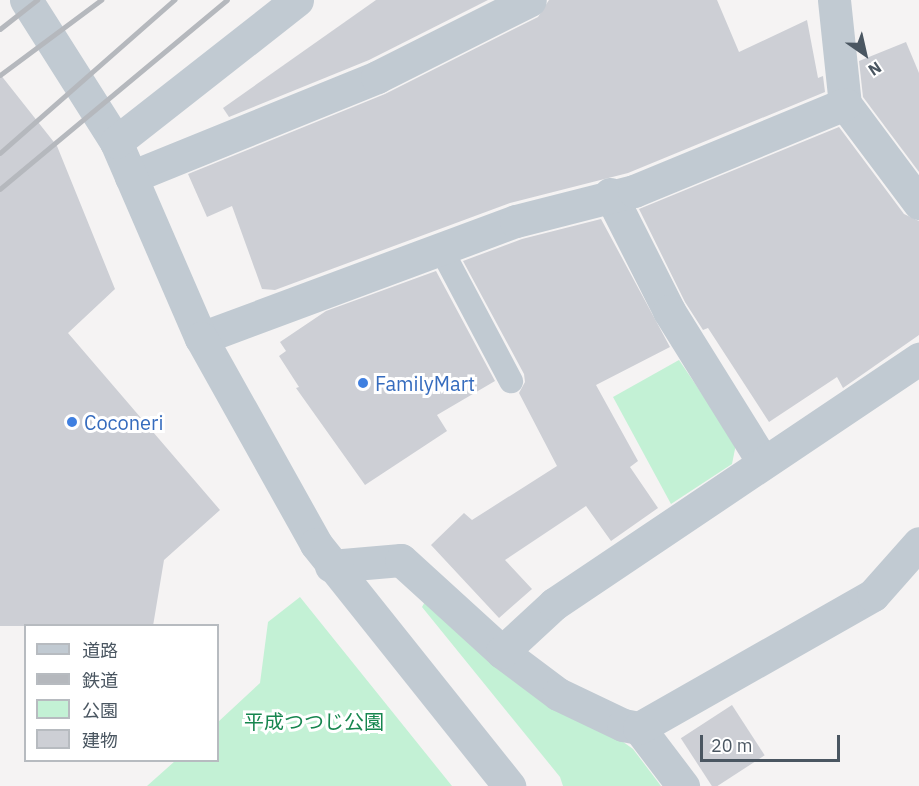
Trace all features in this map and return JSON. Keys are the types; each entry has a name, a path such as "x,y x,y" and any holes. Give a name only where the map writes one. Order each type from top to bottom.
{"street":[{"path":"26,0 116,142 201,338 244,421 332,566 509,786"},
{"path":"116,142 297,0"},
{"path":"131,177 377,78 530,0"},
{"path":"834,0 845,104 919,202"},
{"path":"201,338 440,247 610,194 634,191 845,104"},
{"path":"610,194 669,311 764,462"},
{"path":"502,652 554,604 919,359"},
{"path":"332,566 401,560 502,652 558,694 623,725 639,728 873,595 919,543"},
{"path":"639,728 683,786"}],"lane":[{"path":"440,247 511,381"}],"green space":[{"path":"679,360 736,444 732,464 671,504 613,397"},
{"name":"平成つつじ公園","path":"300,597 452,786 147,786 174,762 219,762 219,721 260,683 268,622"},
{"path":"426,600 633,749 661,786 563,786 560,777 422,607"}],"building":[{"path":"376,0 488,0 369,60 229,117 223,108"},
{"path":"549,0 717,0 739,52 807,20 818,78 823,76 825,92 628,173 510,203 275,290 262,289 232,206 207,217 188,174 385,94 538,17"},
{"path":"906,42 919,73 919,172 863,97 859,61"},
{"name":"Coconeri","path":"0,74 57,146 115,289 68,333 220,510 164,560 153,624 0,626"},
{"path":"839,127 904,214 919,221 919,335 843,388 837,377 769,422 708,328 703,330 685,302 639,209"},
{"path":"601,219 670,347 596,385 638,461 630,467 658,508 611,541 586,506 505,560 532,589 499,618 431,545 464,513 472,520 557,466 519,393 525,382 524,374 463,261 522,239"},
{"path":"436,271 495,381 437,415 447,431 365,485 296,388 299,387 279,356 286,351 280,342 326,311"},
{"path":"732,705 765,755 717,786 712,786 681,738"}],"railway":[{"path":"0,29 37,0"},
{"path":"0,75 101,0"},
{"path":"0,153 174,0"},
{"path":"0,189 227,0"}],"place":[{"name":"FamilyMart","path":"363,383"},
{"name":"Coconeri","path":"72,422"}]}
